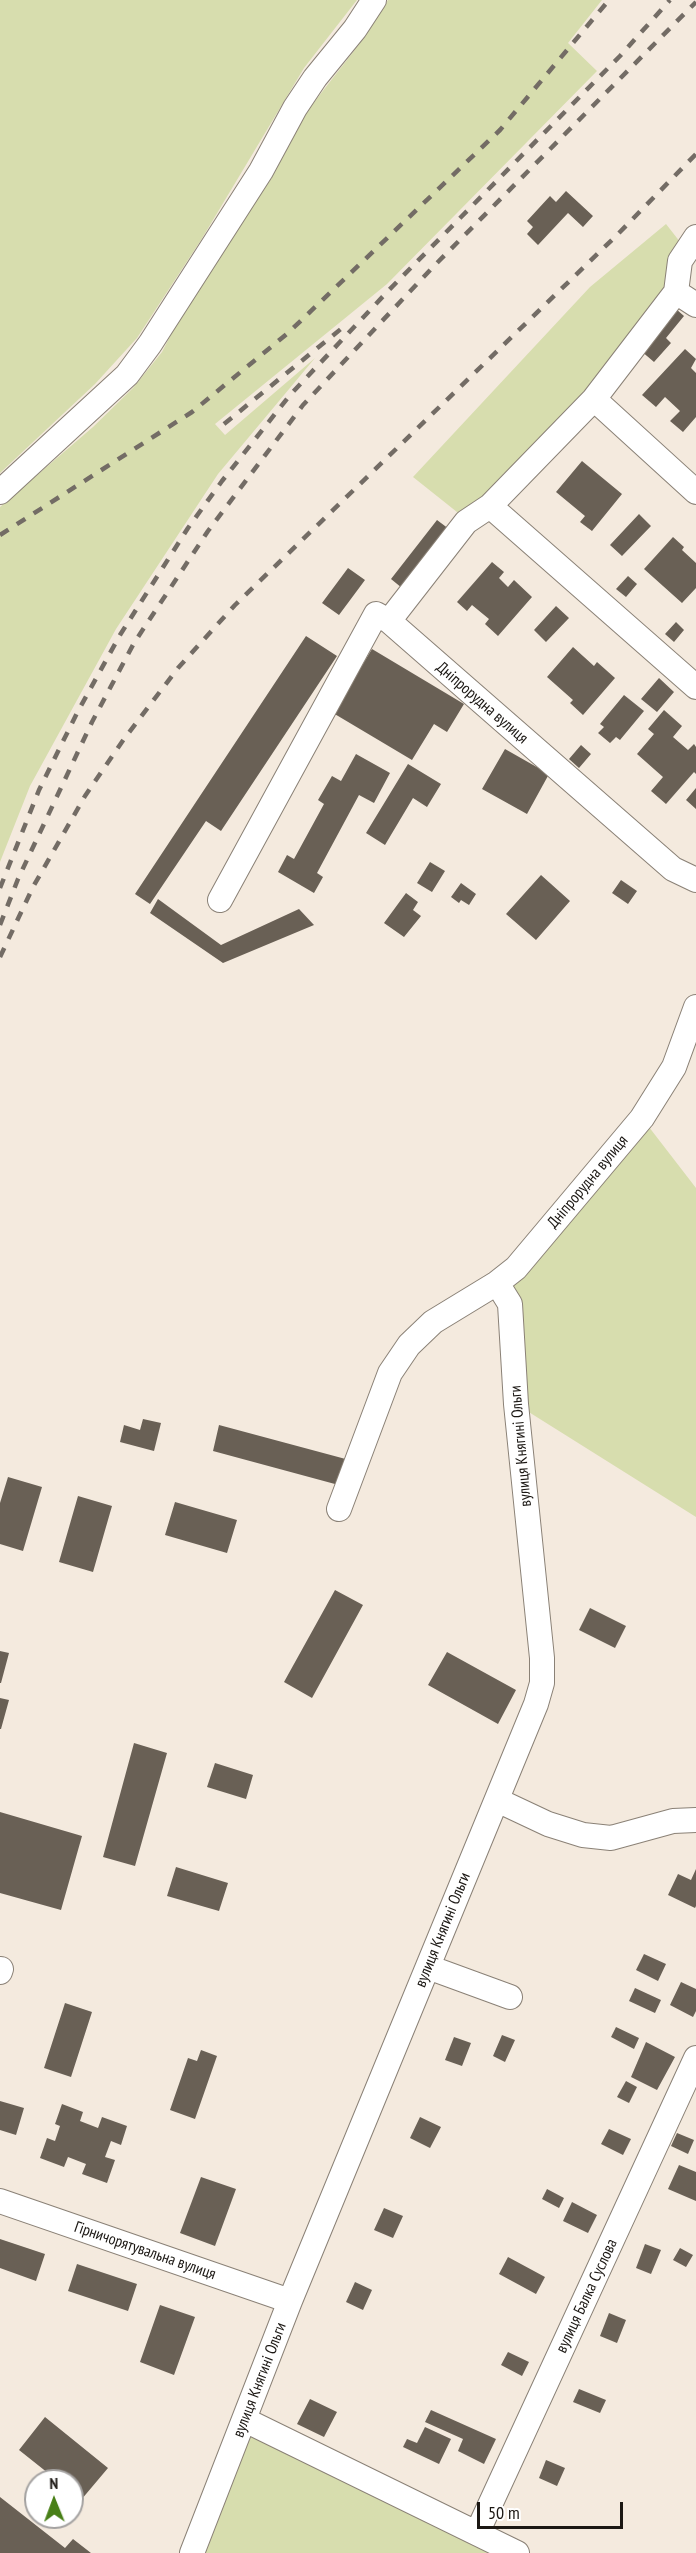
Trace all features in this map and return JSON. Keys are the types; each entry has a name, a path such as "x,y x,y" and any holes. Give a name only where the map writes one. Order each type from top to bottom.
{"street":[{"path":"0,492 127,375 150,344 261,171 315,78 374,0"},
{"path":"220,900 376,614 389,621 466,522 490,506 594,399 686,298 680,261 696,237"},
{"path":"594,399 696,492"},
{"path":"490,506 696,687"},
{"name":"Дніпрорудна вулиця","path":"389,621 673,869 696,880"},
{"name":"Дніпрорудна вулиця","path":"339,1509 390,1373 409,1346 433,1322 516,1268 642,1118 674,1067 696,1007"},
{"name":"вулиця Княгині Ольги","path":"192,2553 291,2301 536,1704 542,1683 542,1658 516,1404 510,1304 497,1282"},
{"path":"497,1800 548,1824 583,1835 611,1838 673,1821 696,1820"},
{"path":"428,1967 510,1997"},
{"name":"вулиця Балка Суслова","path":"477,2533 696,2058"},
{"name":"Гірничорятувальна вулиця","path":"0,2201 291,2301"},
{"path":"245,2420 517,2553"}],"green space":[{"path":"0,0 357,0 304,68 201,240 137,338 95,384 0,473"},
{"path":"388,0 602,0 568,43 597,71 387,284 215,424 225,435 315,358 218,474 116,629 30,786 0,862 0,507 93,427 133,388 162,352 186,305 271,179 308,110 364,38"},
{"path":"666,224 684,247 670,288 589,395 462,516 413,477 590,287"},
{"path":"642,1118 696,1188 696,1517 516,1404 497,1283"},
{"path":"245,2420 517,2553 192,2553"}],"building":[{"path":"566,191 593,216 583,227 568,213 538,245 527,234 533,227 527,221 550,196 556,202"},
{"path":"676,309 684,316 666,338 671,343 654,362 640,350"},
{"path":"685,349 696,359 691,368 696,373 696,417 683,432 670,421 680,411 665,397 656,407 642,395"},
{"path":"582,461 622,494 592,531 580,522 585,516 556,492"},
{"path":"639,514 651,526 622,556 610,545"},
{"path":"437,520 449,529 402,588 391,579"},
{"path":"673,537 684,547 682,550 696,563 696,588 682,603 644,569"},
{"path":"492,562 504,572 499,578 508,587 514,580 532,597 498,636 485,624 489,619 472,605 467,611 457,602"},
{"path":"348,568 365,580 339,615 322,603"},
{"path":"628,576 637,584 626,597 616,589"},
{"path":"556,606 569,618 546,642 534,630"},
{"path":"676,622 684,630 674,642 665,634"},
{"path":"306,636 337,656 221,831 206,821 150,904 135,894"},
{"path":"573,647 594,666 597,662 615,678 583,715 570,703 573,700 547,677"},
{"path":"372,649 464,704 447,732 434,724 412,760 333,713"},
{"path":"659,678 674,692 657,712 641,699"},
{"path":"624,695 644,711 620,740 616,737 610,743 598,733 604,727 600,724"},
{"path":"664,710 682,726 673,737 688,750 694,744 696,747 696,774 694,772 666,804 651,791 663,777 637,754 654,734 648,729"},
{"path":"581,745 591,754 579,768 569,759"},
{"path":"505,749 549,774 527,814 482,789"},
{"path":"356,754 390,773 374,803 359,795 317,873 323,877 314,893 278,872 287,855 294,859 324,804 318,800 332,776 341,781"},
{"path":"408,764 441,784 427,807 413,798 385,845 366,833"},
{"path":"696,788 696,809 686,800"},
{"path":"430,862 445,871 432,892 417,883"},
{"path":"541,875 570,901 536,940 506,914"},
{"path":"621,880 637,891 628,904 612,893"},
{"path":"461,883 476,894 469,905 461,900 459,903 451,897"},
{"path":"406,893 418,902 413,910 421,916 404,937 384,923"},
{"path":"158,899 221,945 299,909 314,925 223,963 150,913"},
{"path":"143,1419 161,1423 154,1451 120,1442 124,1425 140,1430"},
{"path":"219,1425 353,1461 346,1487 213,1451"},
{"path":"8,1477 42,1487 23,1551 0,1544 0,1503"},
{"path":"78,1496 112,1506 93,1572 59,1562"},
{"path":"175,1502 237,1520 227,1553 165,1535"},
{"path":"335,1590 363,1605 312,1698 284,1682"},
{"path":"590,1608 626,1626 615,1648 579,1630"},
{"path":"0,1651 9,1653 1,1683 0,1683"},
{"path":"447,1652 516,1690 498,1724 428,1685"},
{"path":"0,1698 9,1700 1,1729 0,1729"},
{"path":"134,1743 167,1753 135,1866 103,1857"},
{"path":"215,1763 253,1775 246,1799 207,1787"},
{"path":"0,1812 82,1836 61,1910 0,1893"},
{"path":"176,1867 228,1883 219,1911 167,1896"},
{"path":"696,1869 695,1908 668,1895 678,1874 691,1880"},
{"path":"644,1954 666,1964 658,1981 636,1970"},
{"path":"681,1982 696,1989 696,2011 693,2017 670,2005"},
{"path":"635,1988 661,2000 655,2013 629,2001"},
{"path":"65,2003 92,2012 71,2077 44,2068"},
{"path":"616,2027 639,2038 634,2049 611,2037"},
{"path":"502,2035 515,2040 505,2062 493,2056"},
{"path":"454,2037 471,2043 462,2066 445,2060"},
{"path":"646,2042 675,2057 657,2090 631,2077"},
{"path":"201,2050 217,2056 195,2119 170,2110 188,2058 197,2061"},
{"path":"626,2081 637,2087 629,2103 617,2097"},
{"path":"0,2101 24,2108 16,2135 0,2130"},
{"path":"62,2104 83,2112 80,2121 98,2128 102,2117 127,2126 121,2145 111,2141 105,2157 115,2160 107,2183 82,2174 86,2164 68,2157 64,2167 40,2158 47,2138 55,2141 60,2126 55,2124"},
{"path":"420,2117 441,2127 430,2148 410,2138"},
{"path":"609,2129 631,2139 623,2155 601,2144"},
{"path":"677,2133 694,2140 688,2154 671,2146"},
{"path":"679,2165 696,2172 696,2201 668,2189"},
{"path":"201,2177 236,2189 215,2246 180,2233"},
{"path":"547,2189 564,2198 559,2208 542,2199"},
{"path":"572,2202 597,2215 588,2233 563,2221"},
{"path":"384,2208 403,2216 393,2238 374,2230"},
{"path":"0,2239 45,2254 36,2281 0,2268"},
{"path":"645,2244 661,2250 651,2274 636,2268"},
{"path":"680,2248 693,2255 686,2267 673,2260"},
{"path":"508,2257 545,2277 536,2294 499,2274"},
{"path":"77,2264 137,2284 128,2311 68,2291"},
{"path":"355,2282 372,2290 363,2310 346,2302"},
{"path":"160,2305 195,2317 174,2375 140,2362"},
{"path":"609,2313 626,2320 617,2343 600,2336"},
{"path":"508,2352 529,2362 522,2376 501,2365"},
{"path":"579,2389 606,2400 600,2413 573,2402"},
{"path":"310,2399 337,2412 324,2437 297,2424"},
{"path":"431,2410 496,2439 484,2464 458,2451 463,2439 425,2422"},
{"path":"45,2417 108,2468 84,2496 84,2469 43,2469 19,2450"},
{"path":"425,2427 451,2439 439,2464 403,2447 407,2439 417,2443"},
{"path":"546,2460 565,2468 557,2486 539,2478"},
{"path":"0,2497 24,2516 24,2529 41,2529 65,2548 73,2539 91,2553 0,2553"}],"railway":[{"path":"0,535 192,412 288,333 500,130 609,0"},
{"path":"0,888 39,790 77,713 120,635 188,528 222,481 290,395 389,290 620,56 670,0"},
{"path":"0,925 18,879 92,722 134,643 208,531 303,405 433,267 696,2"},
{"path":"0,957 33,887 85,796 124,739 178,668 235,605 618,234 696,154"},
{"path":"224,424 347,324"}]}
